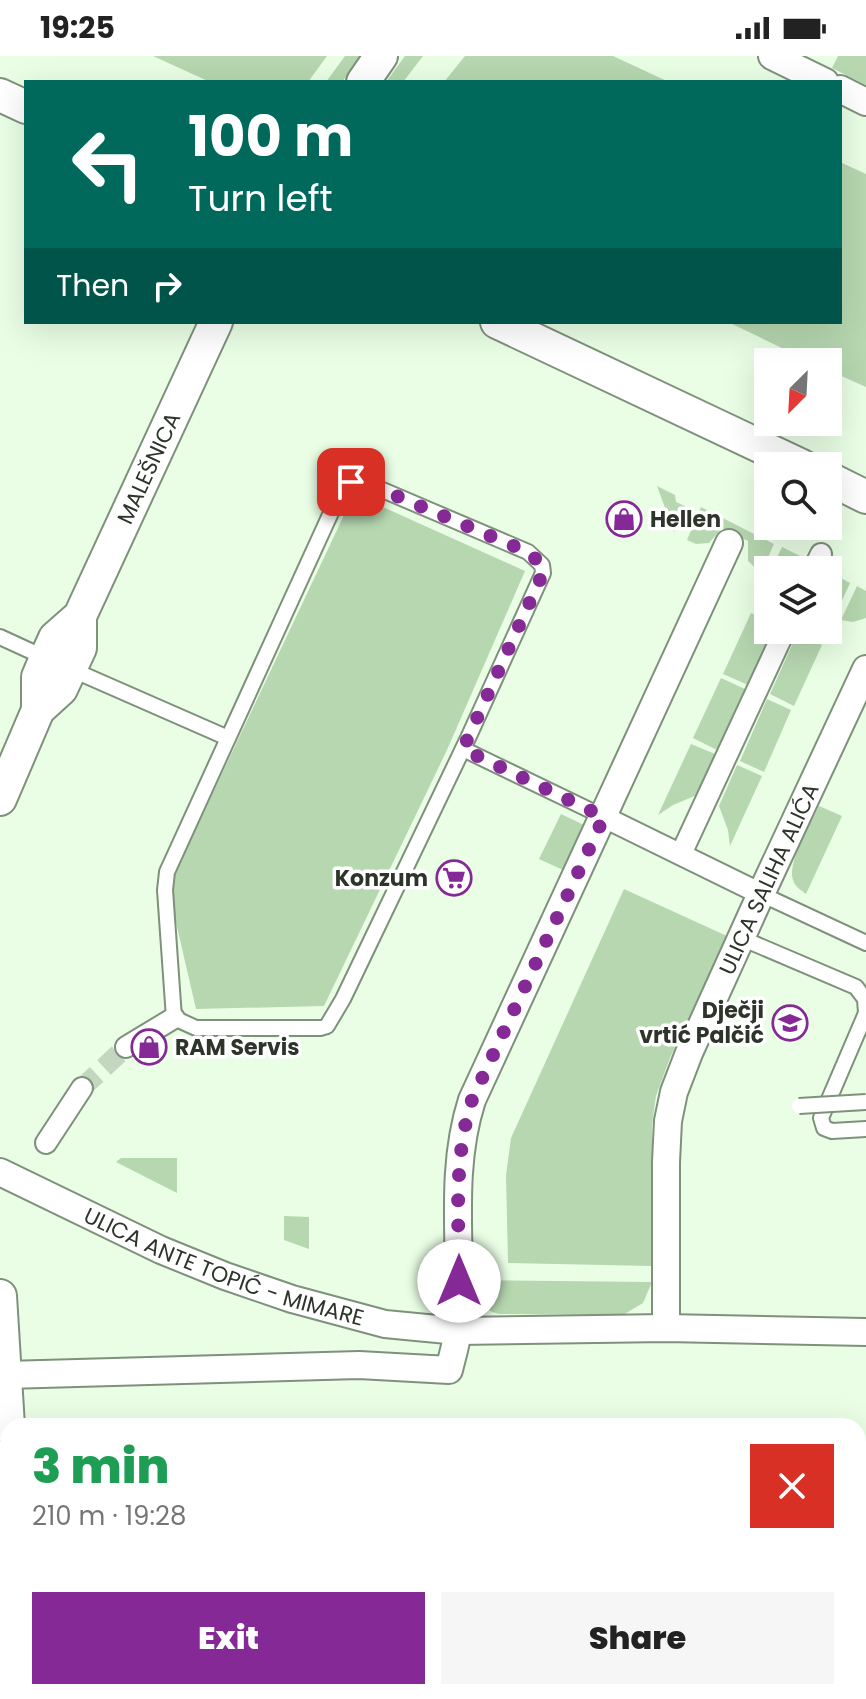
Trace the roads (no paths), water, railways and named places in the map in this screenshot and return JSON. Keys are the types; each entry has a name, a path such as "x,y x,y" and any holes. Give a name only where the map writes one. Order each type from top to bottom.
{"street":[{"path":"364,80 381,56"},
{"path":"772,56 821,80"},
{"path":"842,90 866,102"},
{"path":"0,95 24,106"},
{"name":"MALEŠNICA","path":"0,799 38,710 38,677 55,638 80,616 215,324"},
{"path":"501,324 772,452"},
{"path":"842,485 866,497"},
{"path":"6,1375 359,1365 449,1370 458,1331 459,1159 462,1131 472,1100 729,543"},
{"path":"681,854 778,644"},
{"name":"ULICA SALIHA ALIĆA","path":"666,1328 668,1121 674,1092 741,938 866,669"},
{"path":"604,817 761,894"},
{"path":"126,1047 174,1018"},
{"path":"46,1143 82,1088"},
{"name":"ULICA ANTE TOPIĆ - MIMARE","path":"0,1172 161,1250 225,1276 292,1299 385,1324 458,1331 666,1328 866,1332"},
{"path":"0,1296 8,1418"}],"lane":[{"path":"359,480 528,552 542,565 543,573 463,749 343,999 327,1026 196,1028 174,1018 165,890 167,872 340,493 351,482 359,480"},
{"path":"0,637 37,654"},
{"path":"82,674 228,738"},
{"path":"463,749 604,817"},
{"path":"761,894 866,943"},
{"path":"741,938 856,987 865,999 866,1013 821,1118 824,1128 832,1131 866,1129"},
{"path":"799,1106 866,1102"}],"tunnel":[{"path":"82,1088 126,1047"}],"place":[{"name":"Hellen","path":"624,519"},
{"name":"Konzum","path":"454,878"},
{"name":"Dječji vrtić Palčić","path":"790,1023"},
{"name":"RAM Servis","path":"149,1047"}]}
